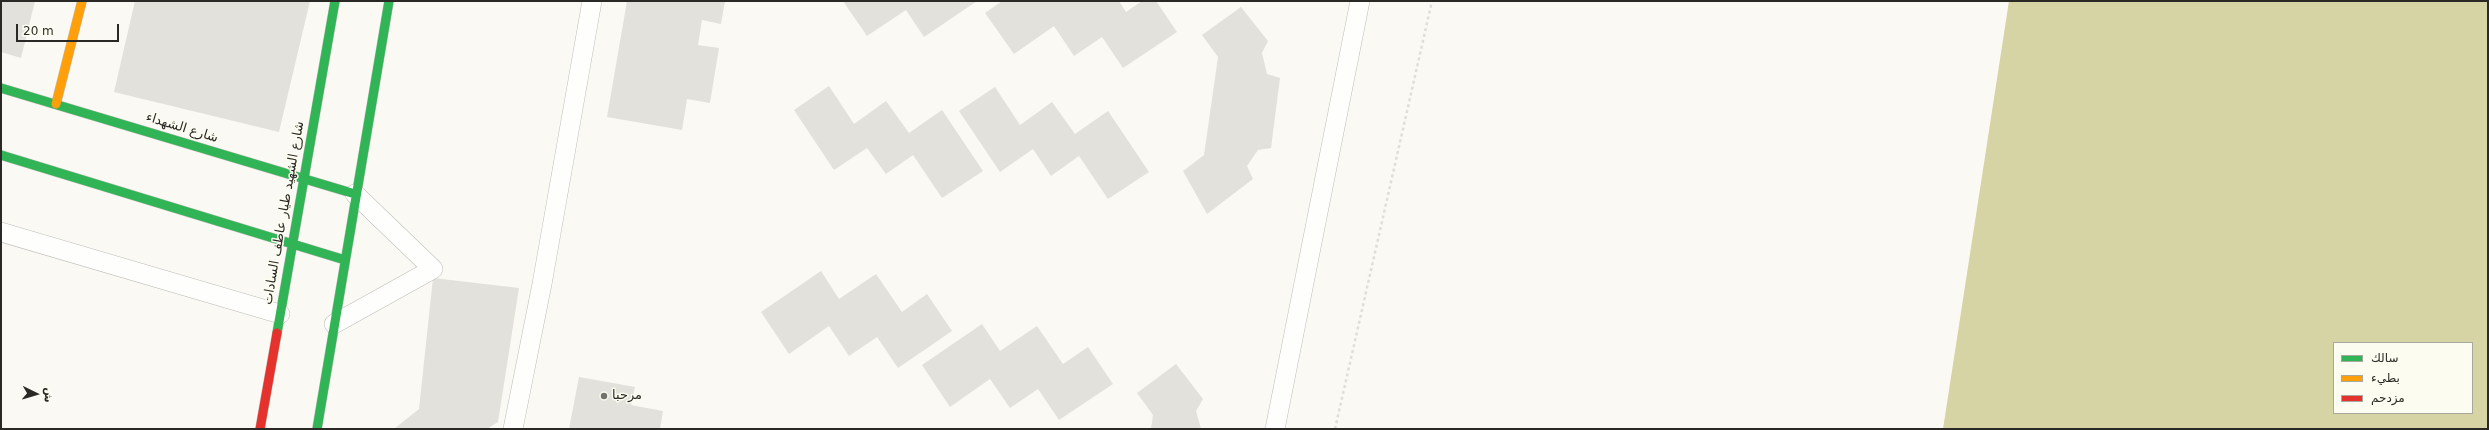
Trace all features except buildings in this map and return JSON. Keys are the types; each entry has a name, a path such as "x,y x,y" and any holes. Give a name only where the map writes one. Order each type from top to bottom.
{"street":[{"path":"56,104 82,1"},
{"name":"شارع الشهيد طيار عاطف السادات","path":"260,429 302,178 335,1"},
{"path":"317,429 355,194 389,1"},
{"name":"شارع الشهداء","path":"1,88 355,194"},
{"path":"1,155 345,260"}],"lane":[{"path":"513,429 542,284 592,1"},
{"path":"1275,429 1360,1"},
{"path":"334,324 433,269 355,194"},
{"path":"1,232 280,314"}],"path":[{"path":"1335,429 1432,1"}],"shaded area":[{"path":"2009,1 2488,1 2488,429 1943,429"}],"traffic: fast":[{"path":"277,333 335,1"},
{"path":"317,429 389,1"},
{"path":"1,88 355,194"},
{"path":"1,155 345,260"}],"traffic: slow":[{"path":"56,104 82,1"}],"traffic: jam":[{"path":"260,429 277,333"}],"place":[{"name":"مرحبا","path":"604,396"}]}
